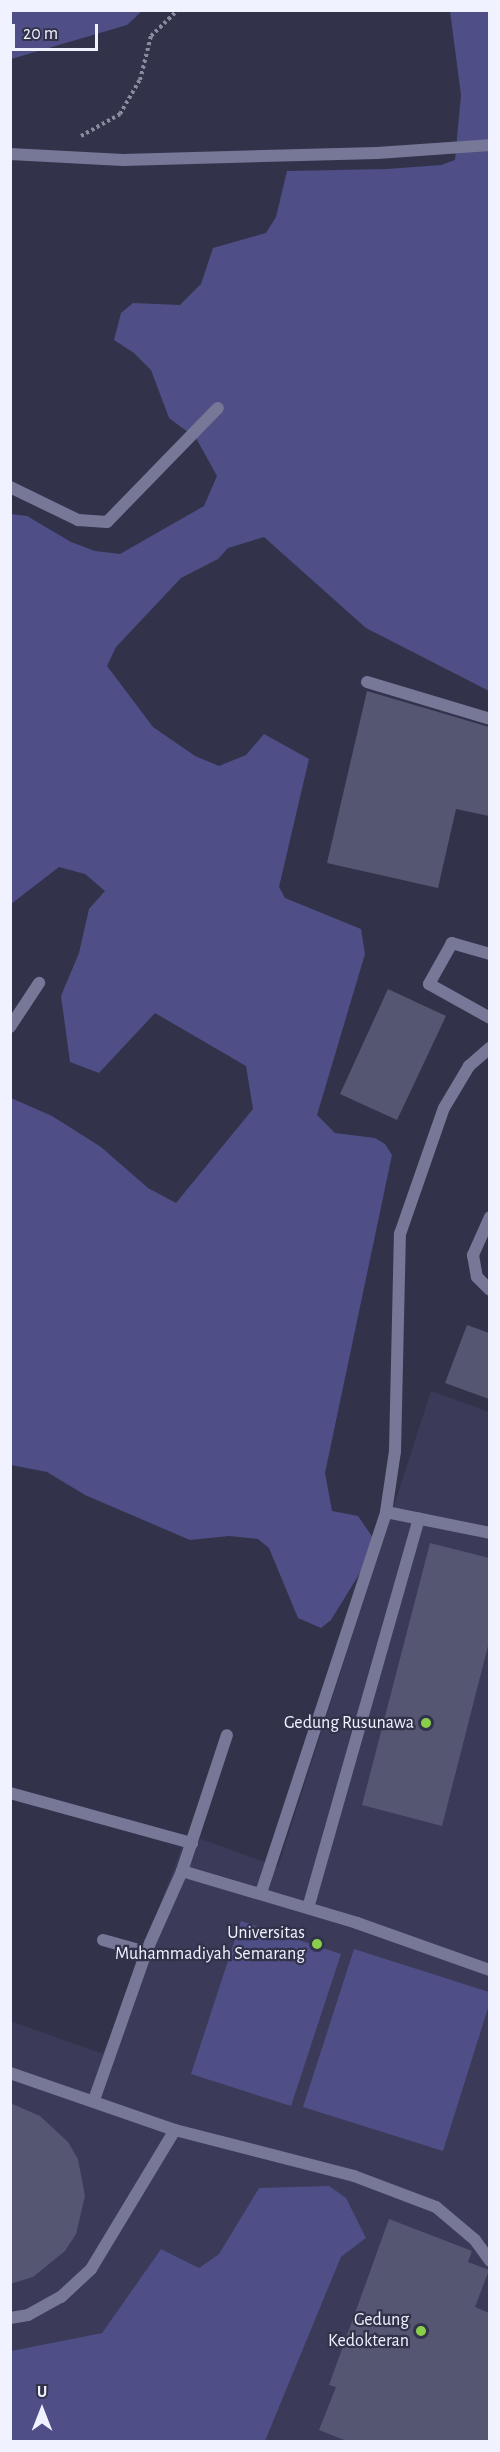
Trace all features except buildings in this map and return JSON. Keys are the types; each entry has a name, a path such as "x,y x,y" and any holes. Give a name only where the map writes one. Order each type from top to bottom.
{"street":[{"path":"10,154 123,160 377,153 489,145"},
{"path":"10,487 78,520 107,522 218,408"},
{"path":"367,682 489,719"},
{"path":"489,954 452,943 429,984 489,1018"},
{"path":"10,1028 39,983"},
{"path":"261,1893 386,1512 394,1451 400,1234 444,1108 470,1066 489,1048"},
{"path":"489,1217 474,1247 473,1266 489,1290"},
{"path":"386,1512 489,1533"},
{"path":"308,1908 418,1519"},
{"path":"94,2100 146,1952 183,1871 227,1735"},
{"path":"10,1793 192,1843"},
{"path":"183,1871 308,1908 489,1970"},
{"path":"103,1940 146,1952"},
{"path":"10,2073 94,2100 175,2130 354,2176 436,2207 475,2240 489,2261"},
{"path":"10,2318 28,2315 61,2297 91,2269 175,2130"}],"path":[{"path":"74,140 120,114 140,80 151,36 178,10"}],"shaded area":[{"path":"11,10 142,11 127,25 11,59"},
{"path":"450,11 489,11 489,691 366,628 264,537 228,548 218,559 181,578 116,647 107,666 153,727 195,756 219,766 246,755 264,734 309,759 279,887 285,898 361,929 365,954 317,1115 335,1133 375,1138 385,1144 392,1155 325,1473 332,1511 358,1516 373,1538 366,1563 331,1620 321,1628 298,1618 269,1548 258,1539 229,1536 190,1540 85,1495 47,1472 11,1465 11,1098 52,1116 101,1147 148,1188 176,1203 253,1109 246,1066 155,1013 99,1073 70,1062 61,996 79,953 89,909 105,891 85,874 59,867 11,904 11,514 27,516 71,542 95,551 120,554 204,506 217,476 196,438 169,418 151,370 134,353 114,340 121,313 133,303 180,305 201,284 213,248 266,233 276,217 287,171 387,169 441,165 455,160 461,95"},
{"name":"Universitas Muhammadiyah Semarang","path":"431,1391 489,1412 489,2441 265,2441 341,2257 366,2238 259,2188 219,2254 199,2268 161,2249 102,2333 11,2351 10,2021 103,2054 187,1834 278,1867"},
{"path":"241,1921 341,1954 291,2106 191,2074"},
{"path":"354,1949 489,1992 489,2005 443,2151 303,2107"},
{"path":"329,2186 346,2198 366,2238 341,2257 265,2441 11,2441 11,2351 102,2333 161,2249 199,2268 219,2254 259,2188"}],"place":[{"name":"Gedung Rusunawa","path":"426,1723"},
{"name":"Universitas Muhammadiyah Semarang","path":"317,1944"},
{"name":"Gedung Kedokteran","path":"421,2331"}]}
